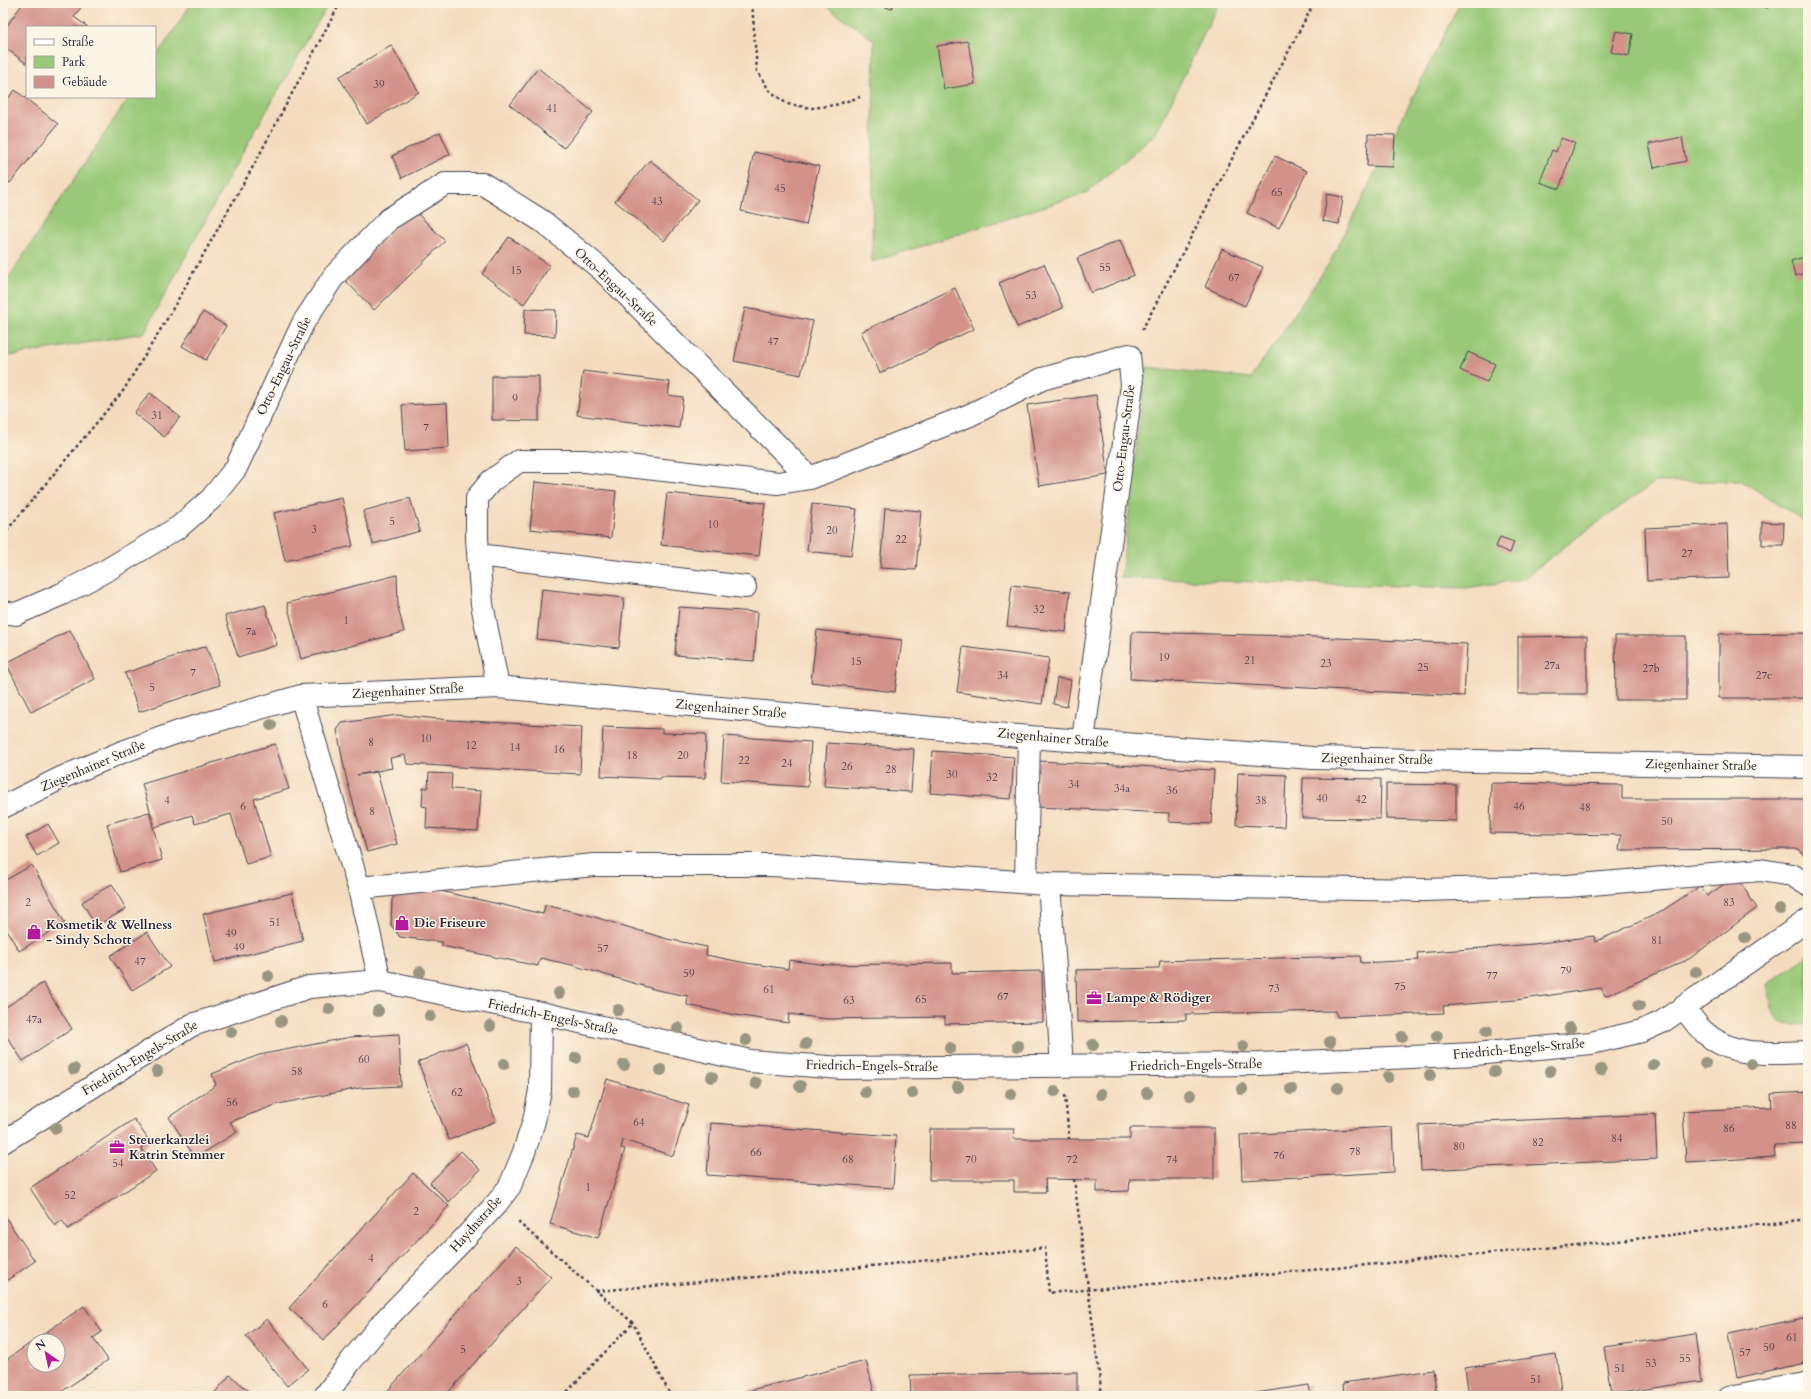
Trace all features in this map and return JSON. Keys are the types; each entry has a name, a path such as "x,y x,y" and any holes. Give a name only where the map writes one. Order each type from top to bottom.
{"street":[{"name":"Otto-Engau-Straße","path":"3,612 16,614 62,594 107,570 179,527 211,499 236,468 303,323 334,276 389,219 445,184 484,184 548,226 601,269 810,478"},
{"path":"498,687 482,604 478,555 477,498 492,481 519,462 584,462 778,483 810,478 970,415 1042,379 1129,355"},
{"name":"Otto-Engau-Straße","path":"1083,740 1132,385 1129,355"},
{"path":"478,555 745,587"},
{"name":"Ziegenhainer Straße","path":"3,807 61,778 122,752 181,732 301,696 498,687 1028,736 1313,758 1808,767"},
{"path":"301,696 359,888 380,981"},
{"path":"1026,882 1028,736"},
{"path":"359,888 594,865 772,865 1049,884 1251,886 1423,890 1567,886 1760,870 1792,875 1808,885"},
{"path":"1049,884 1062,1066"},
{"name":"Friedrich-Engels-Straße","path":"3,1142 133,1060 192,1025 309,987 380,981 541,1013 750,1061 842,1068 1259,1064 1483,1054 1592,1043 1642,1031 1662,1022 1684,1008 1808,920"},
{"path":"1684,1008 1704,1032 1729,1048 1751,1053 1808,1052"},
{"name":"Haydnstraße","path":"325,1396 383,1322 497,1202 510,1186 524,1152 534,1121 540,1090 541,1013"},
{"path":"1729,1396 1808,1380"}],"path":[{"path":"3,535 123,391 167,319 243,183 340,3"},
{"path":"752,3 757,71 768,90 787,104 812,108 835,105 860,96"},
{"path":"1129,355 1314,3"},
{"path":"1062,1066 1069,1139"},
{"path":"1074,1179 1102,1396"},
{"path":"497,1202 633,1323 671,1396"},
{"path":"596,1291 814,1272 1045,1248 1049,1293 1346,1267 1593,1243 1808,1219"},
{"path":"563,1396 633,1323"}],"green space":[{"path":"192,3 329,3 241,155 144,333 3,357 3,286 128,98 156,98 156,57"},
{"path":"822,3 1219,3 1155,135 1086,193 872,262 874,40"},
{"path":"1460,3 1808,3 1808,527 1798,517 1742,481 1655,482 1576,538 1523,579 1467,588 1121,578 1146,367 1251,378 1330,262"},
{"path":"1808,955 1808,1024 1783,1024 1777,1020 1775,1016 1771,1005 1767,984"}],"building":[{"path":"23,3 84,3 74,17 87,26 26,26 26,63 3,46 3,31"},
{"path":"873,3 894,3 892,9"},
{"path":"1746,3 1769,3 1768,8"},
{"path":"1616,31 1633,34 1629,56 1611,52"},
{"path":"968,41 975,84 944,89 937,46"},
{"path":"391,45 419,92 367,124 339,77"},
{"path":"538,68 593,112 564,148 510,105"},
{"path":"15,90 58,124 10,183 3,178 3,104"},
{"path":"440,132 450,154 402,178 392,156"},
{"path":"1368,134 1395,135 1393,167 1367,166"},
{"path":"1682,137 1686,161 1654,168 1649,144"},
{"path":"1561,138 1575,143 1559,189 1540,182 1552,150 1556,152"},
{"path":"754,152 819,166 806,225 741,211"},
{"path":"1275,156 1307,171 1279,228 1247,213"},
{"path":"650,160 698,200 664,241 615,201"},
{"path":"1327,194 1343,197 1339,224 1323,221"},
{"path":"413,209 445,241 374,310 343,278"},
{"path":"509,237 550,266 524,304 482,274"},
{"path":"1120,240 1134,275 1091,293 1077,258"},
{"path":"1222,249 1263,267 1245,306 1205,287"},
{"path":"1808,256 1808,272 1795,276 1791,261"},
{"path":"1044,264 1063,308 1017,327 999,283"},
{"path":"955,288 974,329 880,373 861,332"},
{"path":"745,308 813,321 801,375 734,361"},
{"path":"525,309 556,310 555,336 524,335"},
{"path":"203,312 226,326 206,360 182,346"},
{"path":"1468,352 1495,364 1487,382 1460,370"},
{"path":"583,371 670,382 668,395 683,397 679,428 577,415"},
{"path":"492,376 539,376 539,421 492,420"},
{"path":"150,393 180,417 164,437 134,413"},
{"path":"1096,395 1108,475 1039,486 1027,405"},
{"path":"447,403 449,448 405,451 402,405"},
{"path":"535,482 616,491 611,538 530,529"},
{"path":"667,493 765,503 759,556 661,545"},
{"path":"342,498 353,546 285,561 274,513"},
{"path":"410,498 420,531 373,544 363,511"},
{"path":"812,504 857,509 851,556 807,551"},
{"path":"885,508 921,511 916,570 880,568"},
{"path":"1762,522 1784,523 1783,545 1762,545"},
{"path":"1727,524 1729,578 1647,581 1645,528"},
{"path":"1500,537 1514,542 1510,553 1496,547"},
{"path":"397,575 398,607 404,632 301,659 287,603"},
{"path":"1012,585 1070,592 1066,632 1007,626"},
{"path":"542,589 624,598 619,648 537,639"},
{"path":"265,605 277,645 238,657 225,616"},
{"path":"679,607 758,612 754,661 675,655"},
{"path":"70,630 95,679 31,712 6,663"},
{"path":"817,630 902,640 895,692 811,682"},
{"path":"1132,632 1294,636 1467,644 1464,696 1130,679"},
{"path":"1808,633 1808,698 1719,698 1719,634"},
{"path":"1587,636 1587,694 1518,694 1518,637"},
{"path":"1615,636 1686,636 1686,700 1616,700"},
{"path":"206,646 220,685 139,712 125,673"},
{"path":"963,647 1049,658 1042,704 957,692"},
{"path":"1057,678 1071,680 1067,707 1053,704"},
{"path":"397,715 450,720 582,727 580,774 407,764 405,755 390,758 392,768 357,775 377,772 397,844 367,852 346,777 337,730 342,723"},
{"path":"603,727 662,729 662,733 706,734 705,778 660,777 660,779 601,776"},
{"path":"724,736 811,742 808,787 721,781"},
{"path":"827,743 914,749 911,792 824,786"},
{"path":"275,744 289,789 254,799 271,857 246,864 231,814 195,824 192,815 155,827 142,784"},
{"path":"933,751 1014,757 1011,799 930,793"},
{"path":"1038,761 1214,770 1211,824 1169,822 1169,813 1036,807"},
{"path":"429,773 452,774 451,789 481,791 478,831 426,828 427,807 422,806 423,788 428,788"},
{"path":"1238,773 1286,775 1284,827 1236,825"},
{"path":"1303,778 1381,779 1380,819 1302,818"},
{"path":"1491,783 1622,785 1622,799 1808,799 1808,861 1799,849 1619,850 1621,835 1490,833"},
{"path":"1386,784 1456,785 1456,821 1386,819"},
{"path":"149,812 162,860 120,872 107,824"},
{"path":"48,824 59,843 37,856 26,837"},
{"path":"32,865 65,923 19,951 3,924 3,875 6,880"},
{"path":"1736,876 1757,908 1689,959 1605,996 1601,988 1516,1000 1443,1006 1444,1013 1337,1017 1336,1011 1186,1014 1186,1020 1077,1022 1076,970 1159,968 1160,961 1360,956 1361,963 1418,960 1417,953 1534,944 1594,936 1595,942 1659,913 1700,886 1707,896"},
{"path":"112,884 126,909 96,926 82,902"},
{"path":"403,889 428,889 445,892 543,914 545,905 588,915 667,939 707,947 706,955 788,969 789,960 827,965 952,963 952,973 1042,971 1043,1022 945,1024 945,1017 827,1019 789,1014 788,1023 735,1015 687,1005 688,996 657,990 572,965 540,958 538,966 442,946 442,942 400,937 391,925 392,899"},
{"path":"292,893 303,941 215,962 203,914"},
{"path":"147,932 170,967 132,990 110,956"},
{"path":"43,983 72,1029 23,1061 3,1031 3,1009"},
{"path":"399,1034 401,1086 360,1088 278,1104 230,1122 237,1132 195,1158 169,1117 216,1085 212,1074 259,1055 351,1037"},
{"path":"466,1043 496,1121 449,1140 418,1062"},
{"path":"607,1079 689,1105 673,1156 623,1140 621,1148 625,1149 598,1238 550,1224 577,1135 589,1138"},
{"path":"1808,1092 1808,1144 1774,1145 1775,1157 1686,1162 1683,1111 1772,1107 1771,1094"},
{"path":"1655,1114 1657,1159 1421,1170 1419,1125"},
{"path":"134,1119 150,1142 141,1148 156,1171 68,1229 62,1220 55,1226 30,1188"},
{"path":"711,1123 896,1136 893,1188 707,1175"},
{"path":"1392,1127 1394,1172 1242,1180 1240,1135"},
{"path":"1130,1128 1214,1128 1214,1179 1130,1179 1129,1191 1097,1192 1097,1180 1045,1179 1046,1192 1014,1192 1014,1180 929,1180 930,1129 1014,1129 1013,1139 1130,1139"},
{"path":"461,1151 480,1170 449,1202 430,1183"},
{"path":"413,1173 449,1206 324,1340 289,1308"},
{"path":"3,1214 35,1261 3,1283"},
{"path":"516,1246 551,1277 445,1396 383,1396"},
{"path":"84,1306 102,1332 93,1338 108,1360 55,1396 3,1396 3,1362 26,1346 26,1373 66,1373 66,1333 45,1333"},
{"path":"1808,1317 1808,1361 1737,1377 1729,1334"},
{"path":"267,1319 308,1369 287,1386 246,1336"},
{"path":"1696,1334 1702,1381 1611,1394 1604,1347"},
{"path":"1556,1354 1562,1396 1469,1396 1465,1368"},
{"path":"866,1361 875,1396 729,1396 759,1388"},
{"path":"1433,1370 1437,1396 1344,1396 1343,1383"},
{"path":"1077,1372 1077,1396 911,1396 910,1375"},
{"path":"230,1375 255,1396 212,1396"},
{"path":"1309,1385 1311,1396 1242,1396 1242,1395"}],"place":[{"name":"Die Friseure","path":"402,923"},
{"name":"Kosmetik & Wellness - Sindy Schott","path":"34,932"},
{"name":"Lampe & Rödiger","path":"1094,998"},
{"name":"Steuerkanzlei Katrin Stemmer","path":"117,1147"}]}
